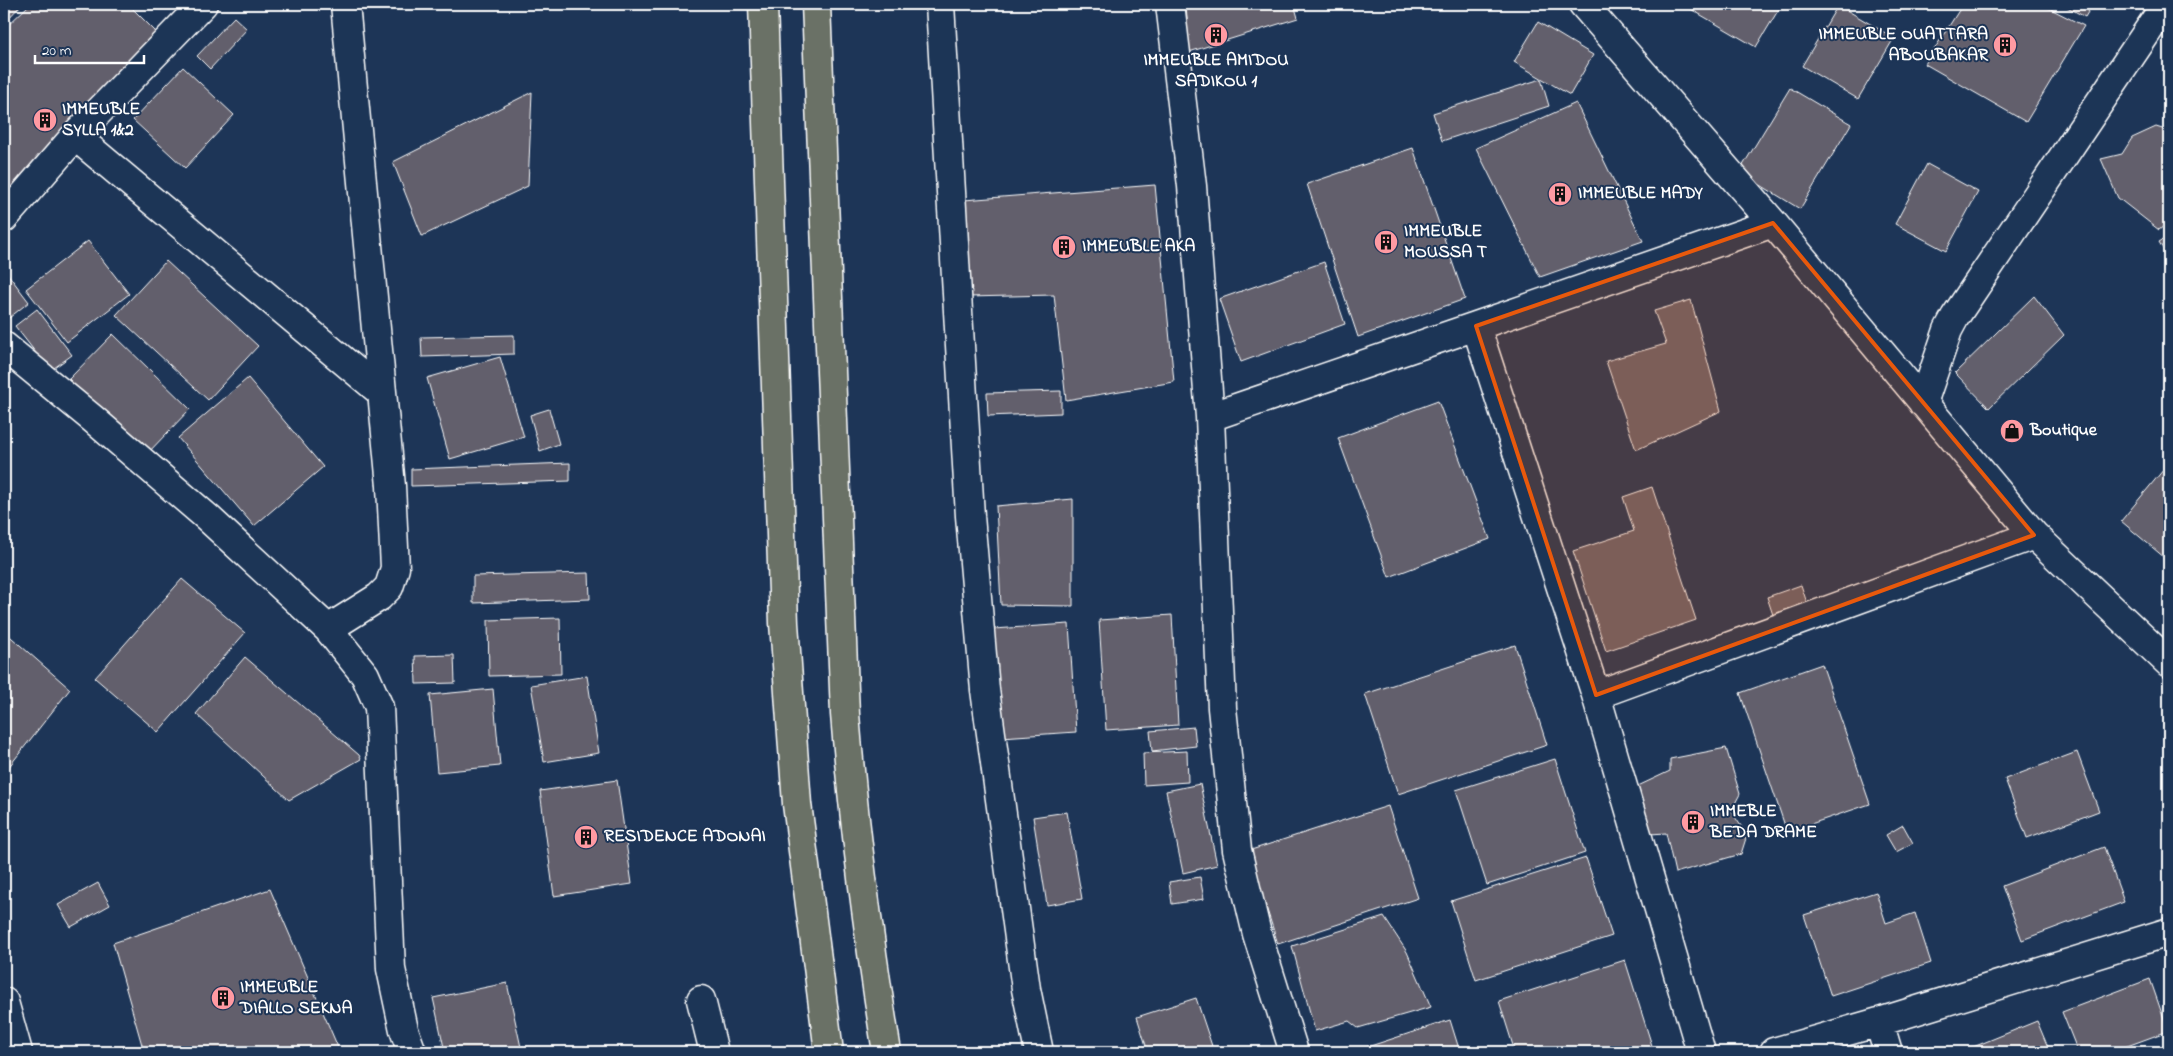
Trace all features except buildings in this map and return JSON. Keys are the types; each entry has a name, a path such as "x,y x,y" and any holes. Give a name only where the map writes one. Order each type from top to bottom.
{"highway":[{"path":"763,4 784,623 797,804 829,1052"},
{"path":"816,4 845,705 854,814 872,963 887,1052"}],"street":[{"path":"4,218 74,136 203,4"},
{"path":"328,629 379,597 389,587 395,568 391,486 345,4"},
{"path":"940,4 970,516 985,690 1026,989 1039,1052"},
{"path":"1170,4 1192,186 1210,417 1222,708 1237,850 1257,934 1294,1052"},
{"path":"1583,4 1773,223 2034,535 2169,662"},
{"path":"1924,403 1948,330 1955,317 2166,4"},
{"path":"74,136 382,393"},
{"path":"1210,417 1773,223"},
{"path":"1476,326 1596,695 1701,1052"},
{"path":"4,346 93,419 200,512 328,629 365,675 379,707 391,969 404,1030 412,1052"},
{"path":"1596,695 2034,535"},
{"path":"1774,1052 1879,1022 2169,932"},
{"path":"700,1000 714,1052"},
{"path":"4,1002 18,1052"},
{"path":"1879,1022 1888,1052"}],"highlighted area":[{"path":"1773,223 2034,535 1596,695 1476,326"}],"place":[{"name":"IMMEUBLE AMIDOU SADIKOU 1","path":"1216,35"},
{"name":"IMMEUBLE OUATTARA ABOUBAKAR","path":"2005,45"},
{"name":"IMMEUBLE SYLLA 1&2","path":"45,120"},
{"name":"IMMEUBLE MADY","path":"1560,194"},
{"name":"IMMEUBLE MOUSSA T","path":"1386,242"},
{"name":"IMMEUBLE AKA","path":"1064,247"},
{"name":"Boutique","path":"2012,431"},
{"name":"IMMEBLE BEDA DRAME","path":"1693,822"},
{"name":"RESIDENCE ADONAI","path":"586,837"},
{"name":"IMMEUBLE DIALLO SEKNA","path":"223,998"}]}
